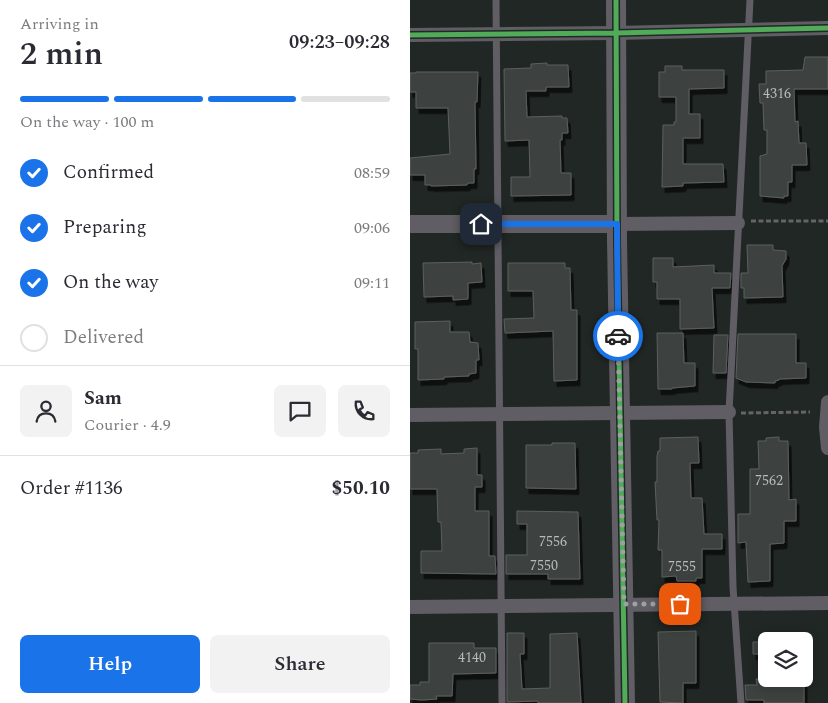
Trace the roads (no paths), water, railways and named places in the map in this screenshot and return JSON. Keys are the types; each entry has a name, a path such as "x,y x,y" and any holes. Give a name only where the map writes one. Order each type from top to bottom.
{"main road":[{"path":"616,0 617,224 625,703"}],"street":[{"path":"410,35 828,28"},
{"path":"410,224 743,222"},
{"path":"828,402 826,427 828,448"},
{"path":"410,415 733,412"},
{"path":"410,607 828,603"}],"lane":[{"path":"496,0 502,703"},
{"path":"742,703 733,587 733,412 743,222 750,0"}]}
